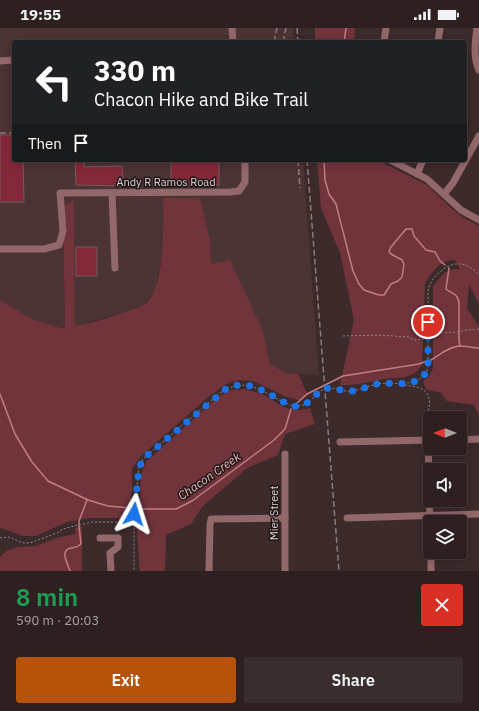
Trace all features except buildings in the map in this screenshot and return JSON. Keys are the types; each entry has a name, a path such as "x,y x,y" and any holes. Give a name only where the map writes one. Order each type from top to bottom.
{"street":[{"path":"232,28 233,40"},
{"path":"384,40 386,28"},
{"path":"438,40 440,28"},
{"path":"476,28 475,50 479,70"},
{"path":"0,61 12,60"},
{"path":"467,158 479,136"},
{"name":"Andy R Ramos Road","path":"0,250 44,249 59,245 63,231 60,193 235,192 239,191 246,182 245,162"},
{"path":"394,162 435,185 461,210 479,220"},
{"path":"417,174 422,162"},
{"path":"444,194 453,183 465,162"},
{"path":"112,193 114,268"},
{"path":"340,442 423,437"},
{"path":"467,440 479,439"},
{"name":"Mier Street","path":"285,454 285,571"},
{"path":"428,455 430,515"},
{"path":"467,515 479,514"},
{"path":"210,571 211,519 285,518"},
{"path":"347,518 423,519"},
{"path":"100,538 118,538 118,547 110,553 111,571"},
{"path":"430,559 431,571"}],"path":[{"path":"0,538 9,538 23,543 30,543 57,533 63,529 82,524 120,522 131,519 134,516 139,468 143,459 220,393 231,386 240,384 251,385 290,405 299,406 307,403 321,391 328,388 347,391 379,384 400,384 419,380 427,372 428,368 429,288 436,275 444,268 457,263 471,267 479,275"},
{"path":"343,336 379,335 408,337 414,340 424,339 441,333 479,329"},
{"path":"400,384 423,390 427,394 430,405 428,411"},
{"path":"131,519 134,529 134,571"}],"shaded area":[{"path":"0,28 293,28 294,40 12,40 12,162 303,162 319,375 288,374 270,364 263,331 211,264 210,241 163,239 161,262 155,290 145,304 118,314 75,326 74,200 63,207 65,329 34,320 0,300"},
{"path":"315,28 355,28 354,40 315,40"},
{"path":"317,162 381,162 427,185 451,208 464,218 479,226 479,304 469,285 467,308 479,327 479,416 474,405 447,401 440,392 426,390 423,381 429,377 433,368 433,286 444,273 454,269 460,269 455,260 450,260 437,267 425,283 422,365 419,369 413,374 404,377 340,385 354,320 340,253 321,208"},
{"path":"163,198 200,198 210,241 211,264 230,260 263,331 270,364 288,374 298,374 308,395 301,401 287,397 253,381 241,380 231,382 207,398 140,457 132,468 132,491 130,505 126,514 119,518 90,518 67,522 36,536 23,536 0,528 0,300 34,320 65,329 63,207 74,200 75,326 126,312 145,304 152,296 157,284 160,270 163,238"},
{"path":"246,389 262,394 289,409 302,410 310,408 315,424 285,434 278,455 247,468 202,507 191,524 166,535 165,571 140,571 136,519 140,508 142,471 147,461 218,397 231,390"},
{"path":"82,526 82,571 0,571 0,557 6,551 18,547 35,546 59,537 76,534 75,528"}],"waterway":[{"path":"344,40 346,28"},
{"path":"324,162 325,180 329,194 336,204 353,271 359,284 364,290 379,295 384,295 391,284 398,281 402,277 404,264 402,260 391,254 389,251 406,229 412,229 414,236 426,250 435,252 440,261 445,265"},
{"path":"449,268 446,289 455,295 459,302 460,346"},
{"name":"Chacon Creek","path":"431,360 452,347 462,346 479,348"},
{"name":"Chacon Creek","path":"297,403 307,394 343,376 419,364 427,361"},
{"name":"Chacon Creek","path":"0,394 15,434 32,462 48,481 88,500 108,506 142,509 176,509 192,501 274,440 285,429 291,409"},
{"path":"70,571 65,554 67,549 77,547 81,544 79,521 87,500"}],"railway":[{"path":"274,40 277,28"},
{"path":"283,40 286,28"},
{"path":"297,28 298,40"},
{"path":"0,133 12,133"},
{"path":"298,162 300,188"},
{"path":"307,162 339,571"}],"route":[{"path":"134,514 139,468 143,459 226,389 240,384 251,385 290,405 302,406 321,391 328,388 352,391 372,385 408,384 415,382 427,372 428,368 428,322"}]}
